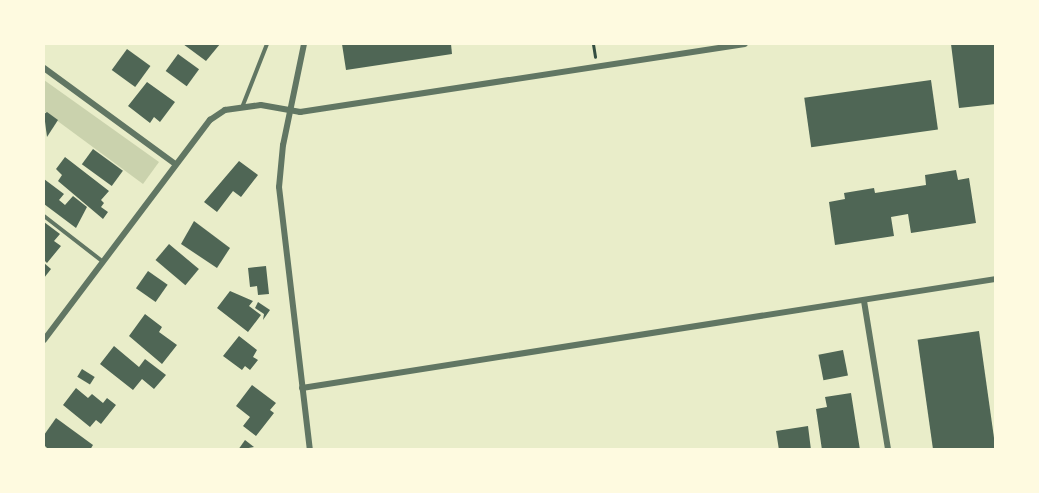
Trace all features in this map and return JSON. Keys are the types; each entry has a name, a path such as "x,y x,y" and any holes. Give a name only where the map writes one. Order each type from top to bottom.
{"street":[{"path":"304,44 290,110 279,187 310,450"},
{"path":"44,340 210,120 243,105 300,112 745,44"},
{"path":"44,68 175,164"},
{"path":"302,387 864,302 996,279"},
{"path":"864,302 888,450"}],"lane":[{"path":"243,105 267,44"},
{"path":"44,216 102,261"}],"green space":[{"path":"44,80 159,162 143,184 44,111"}],"building":[{"path":"183,44 220,44 206,61"},
{"path":"342,44 451,44 452,54 346,70"},
{"path":"951,44 996,44 996,104 959,108"},
{"path":"127,49 150,66 135,87 112,70"},
{"path":"178,54 199,69 187,86 166,71"},
{"path":"931,80 938,130 811,147 804,98"},
{"path":"147,82 175,102 160,122 154,117 150,123 128,106"},
{"path":"47,112 58,120 47,137 44,114"},
{"path":"93,149 123,171 112,186 82,164"},
{"path":"65,157 109,191 101,200 104,203 101,207 108,212 103,219 58,181 62,175 56,169"},
{"path":"239,161 258,175 241,197 233,191 217,212 204,202"},
{"path":"956,170 958,180 969,178 976,223 911,233 908,214 891,217 894,236 835,245 829,202 845,199 844,193 874,188 875,193 926,185 925,175"},
{"path":"44,179 64,194 59,200 65,205 73,196 87,207 76,228 44,204"},
{"path":"194,221 230,248 217,268 181,244"},
{"path":"44,222 60,234 54,241 61,246 47,263 44,260"},
{"path":"169,244 199,269 185,285 156,260"},
{"path":"44,263 51,269 44,278"},
{"path":"266,266 269,294 258,295 257,286 250,287 248,268"},
{"path":"148,271 168,285 156,302 136,288"},
{"path":"230,291 253,301 249,306 261,315 248,332 217,308"},
{"path":"258,302 270,310 263,320 264,314 255,308"},
{"path":"145,314 162,327 159,332 177,345 162,364 129,336"},
{"path":"979,331 996,450 933,450 918,340"},
{"path":"239,336 257,350 253,357 258,360 250,370 245,366 242,370 223,356"},
{"path":"114,346 139,367 145,359 166,375 154,389 142,379 133,390 100,364"},
{"path":"843,350 848,376 823,380 818,355"},
{"path":"82,369 95,377 90,385 77,377"},
{"path":"252,385 276,403 270,410 274,413 256,436 243,426 250,417 236,406"},
{"path":"76,388 88,398 92,394 103,403 107,398 116,405 101,424 96,420 90,427 63,405"},
{"path":"851,393 860,450 822,450 816,409 827,407 825,397"},
{"path":"56,418 93,445 90,450 49,450 44,445 44,435"},
{"path":"808,426 811,450 779,450 776,431"},
{"path":"245,440 254,447 238,450"}]}
